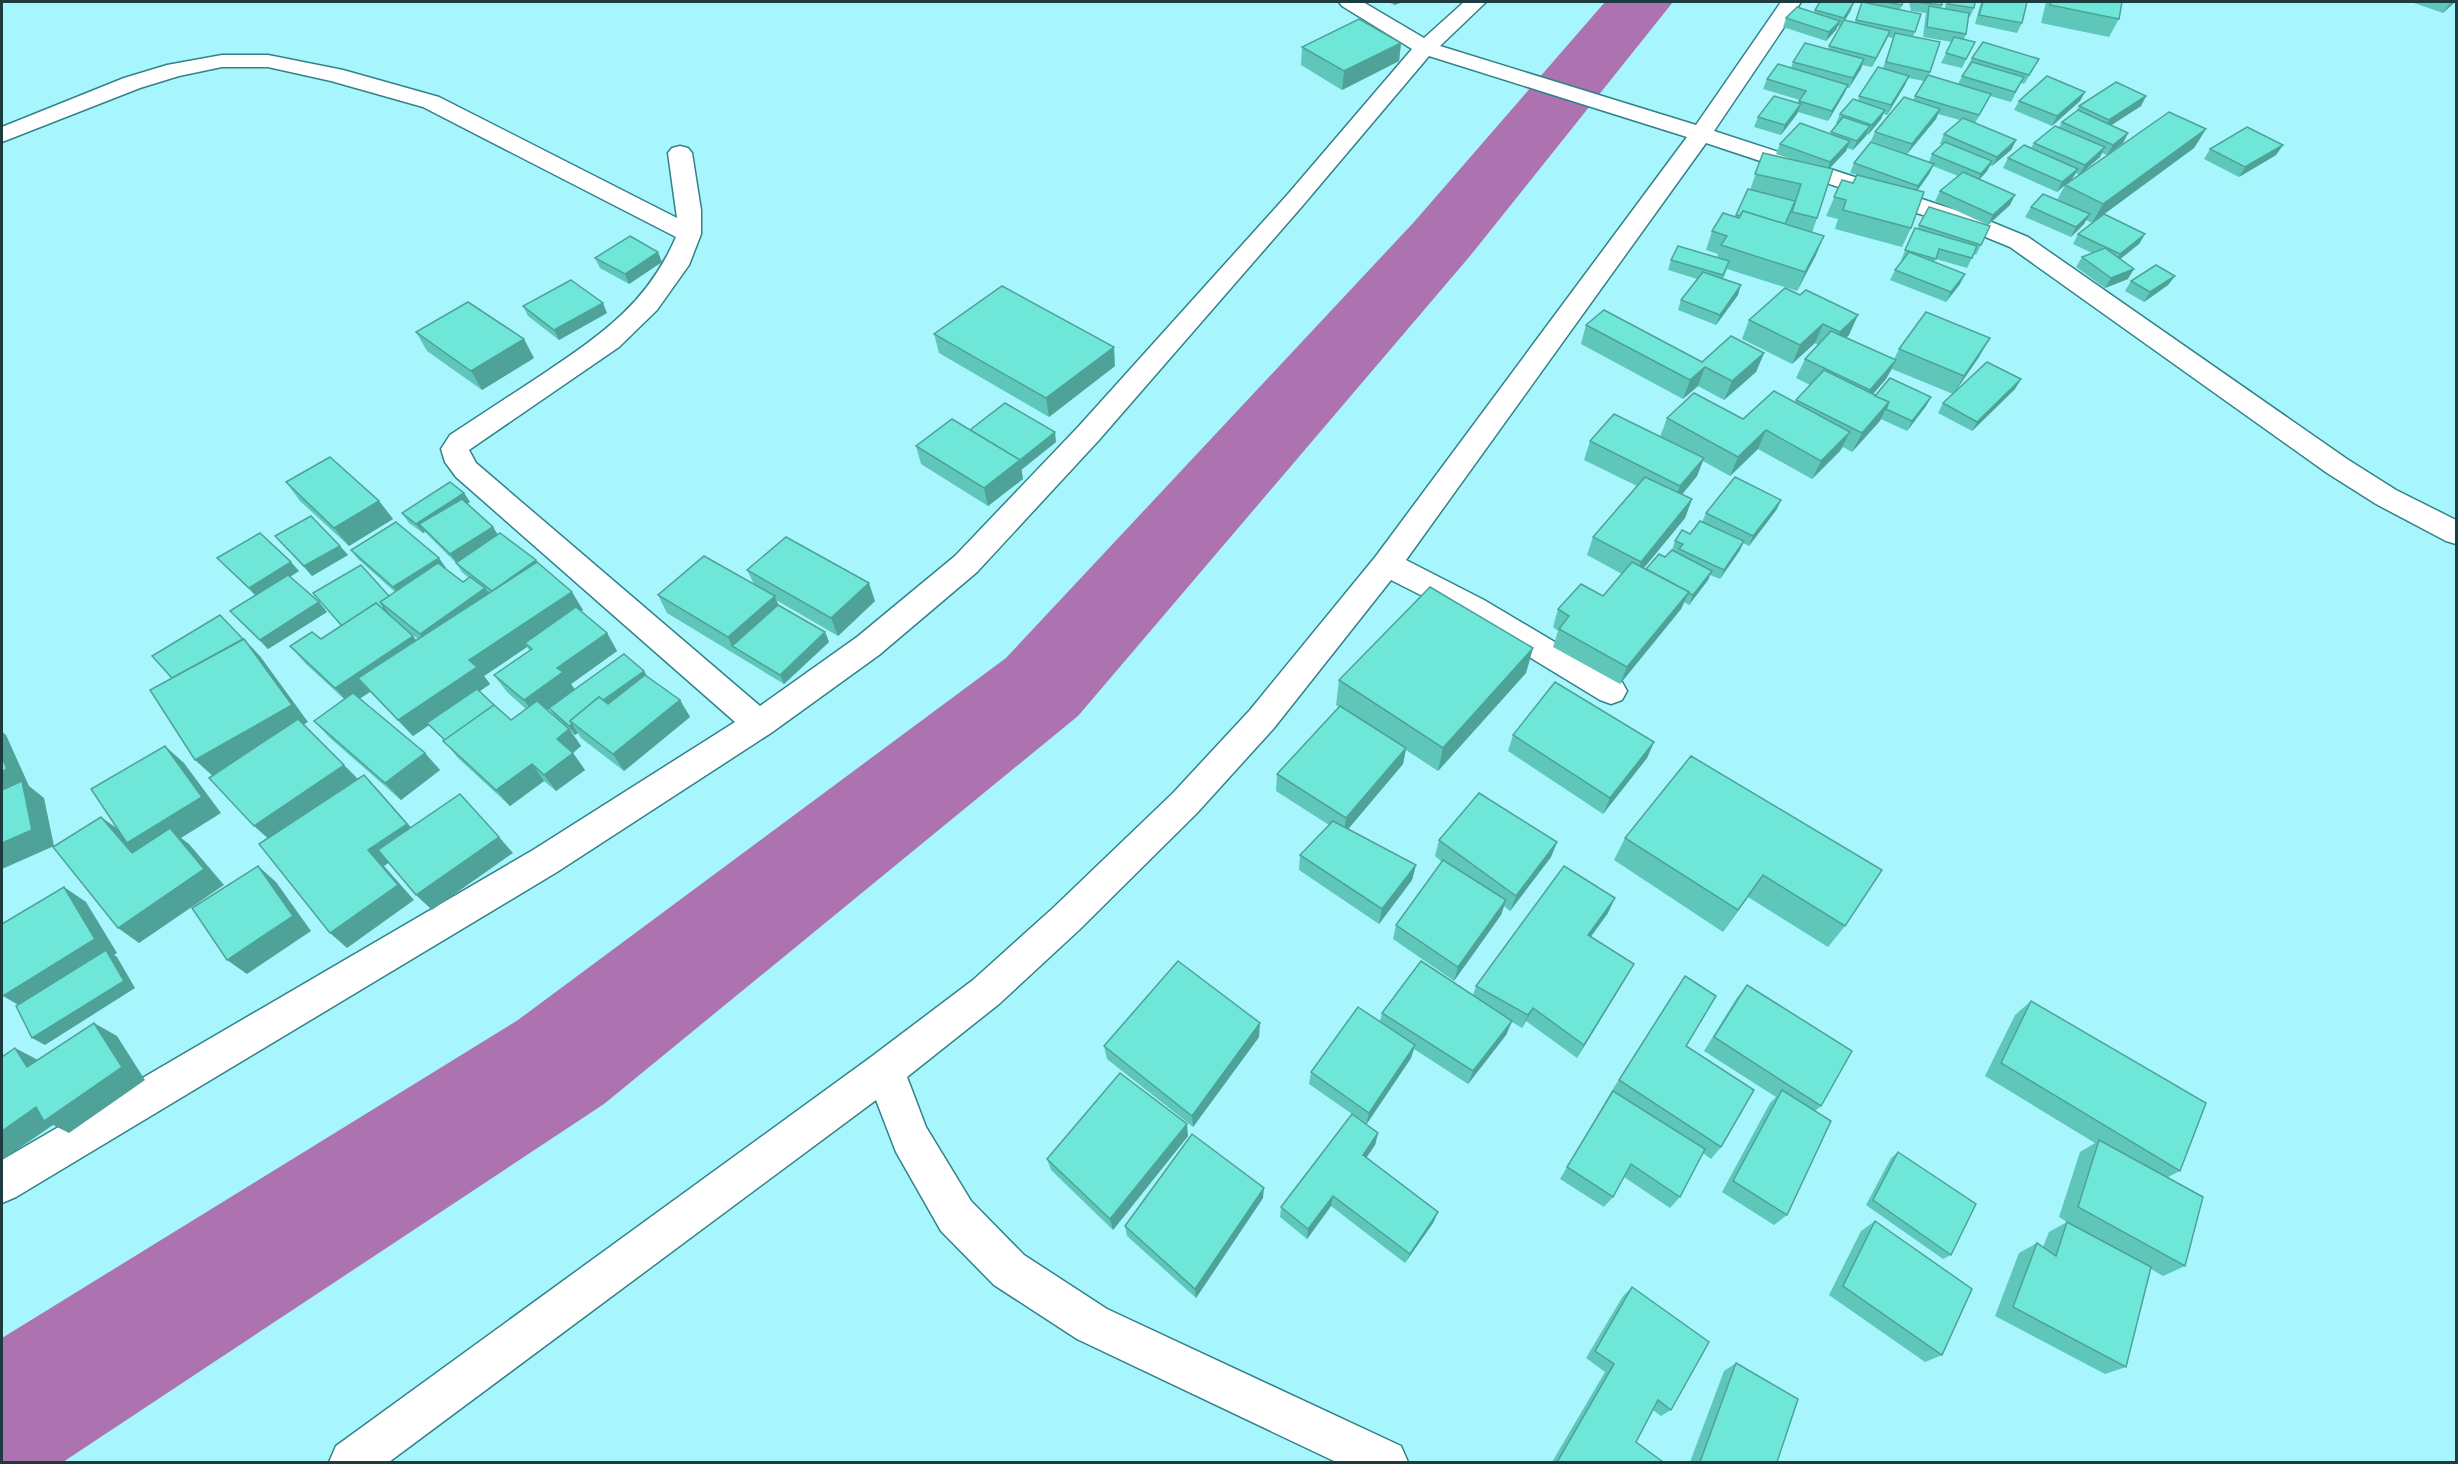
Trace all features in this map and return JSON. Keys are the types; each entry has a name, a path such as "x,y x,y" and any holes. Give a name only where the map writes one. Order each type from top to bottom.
{"street":[{"path":"1349,2 1425,48 1694,132 1980,226 2019,242 2337,466 2386,497 2457,533"},
{"path":"2,1183 545,861 759,724 868,646 966,564 1089,433 1296,199 1425,48 1476,2"},
{"path":"369,1458 986,992 1066,919 1185,803 1262,719 1387,564 1694,132 1791,2"},
{"path":"2,135 132,83 175,70 222,61 268,61 335,75 431,102 689,234"},
{"path":"680,153 689,210 689,234 676,265 648,304 610,340 460,442 455,449 459,462 466,470 759,724"},
{"path":"1387,564 1473,608 1611,691"},
{"path":"885,1070 910,1138 956,1216 1009,1270 1092,1324 1385,1462"}],"building":[{"path":"1820,2 1854,2 1844,18 1815,10"},
{"path":"1862,2 1921,14 1915,32 1856,20"},
{"path":"1885,2 1903,2 1902,5"},
{"path":"1915,2 1942,2 1942,5"},
{"path":"1949,2 1975,2 1974,8 1948,4"},
{"path":"1983,2 2027,2 2022,23 1979,15"},
{"path":"2051,2 2122,2 2119,19 2050,5"},
{"path":"1929,6 1969,13 1966,34 1927,27"},
{"path":"1797,7 1840,21 1829,32 1786,18"},
{"path":"1359,19 1401,43 1344,71 1302,47"},
{"path":"1844,20 1890,31 1876,58 1829,46"},
{"path":"1895,33 1940,42 1930,72 1886,62"},
{"path":"1954,37 1975,42 1966,59 1946,53"},
{"path":"1983,42 2039,59 2029,75 1972,58"},
{"path":"1805,43 1864,59 1853,78 1793,62"},
{"path":"1972,62 2024,77 2015,92 1962,76"},
{"path":"1778,64 1848,85 1832,111 1799,101 1806,91 1767,79"},
{"path":"1878,67 1909,76 1891,105 1859,96"},
{"path":"1928,75 1991,94 1979,115 1915,96"},
{"path":"2047,76 2085,92 2057,116 2019,101"},
{"path":"2116,82 2146,96 2109,120 2079,106"},
{"path":"1774,96 1801,104 1785,125 1758,117"},
{"path":"1904,97 1940,109 1912,144 1875,132"},
{"path":"1853,99 1885,110 1872,125 1840,114"},
{"path":"2078,110 2128,133 2113,145 2062,122"},
{"path":"2169,112 2206,129 2103,204 2065,185"},
{"path":"1843,117 1870,126 1857,141 1831,132"},
{"path":"1963,118 2016,140 1997,157 1944,134"},
{"path":"1800,123 1850,141 1830,162 1780,144"},
{"path":"2055,126 2105,147 2085,165 2034,143"},
{"path":"2247,127 2283,145 2245,167 2210,149"},
{"path":"1871,142 1934,164 1918,186 1854,163"},
{"path":"1945,142 1992,161 1981,174 1932,154"},
{"path":"2024,145 2078,169 2062,182 2008,158"},
{"path":"1763,153 1833,169 1817,218 1792,212 1801,184 1755,174"},
{"path":"1963,172 2015,195 1993,215 1940,191"},
{"path":"1857,175 1924,192 1911,228 1843,210 1846,200 1834,197 1842,180 1853,183"},
{"path":"1748,189 1795,201 1785,224 1743,211 1740,216 1736,215"},
{"path":"2043,194 2090,214 2076,227 2031,207"},
{"path":"1929,207 1990,226 1981,245 1919,225"},
{"path":"1743,211 1824,236 1805,272 1721,245 1727,236 1712,231 1723,213 1739,218"},
{"path":"2104,214 2145,234 2120,254 2078,234"},
{"path":"1915,228 1977,246 1972,258 1939,249 1936,259 1905,250"},
{"path":"630,236 658,252 625,274 595,258"},
{"path":"1678,246 1729,261 1723,275 1671,260"},
{"path":"2105,248 2134,269 2111,278 2082,257"},
{"path":"1909,252 1965,274 1951,292 1895,270"},
{"path":"2156,265 2175,276 2150,292 2131,281"},
{"path":"1703,272 1741,285 1720,315 1681,300"},
{"path":"571,280 603,303 554,330 523,306"},
{"path":"1002,286 1114,347 1046,398 934,334"},
{"path":"1785,288 1800,295 1806,290 1858,315 1840,332 1823,324 1800,345 1749,320"},
{"path":"468,302 524,339 471,371 416,332"},
{"path":"1604,310 1702,362 1731,336 1764,353 1732,381 1705,367 1690,380 1586,325"},
{"path":"1926,312 1990,338 1964,376 1899,349"},
{"path":"1831,331 1896,360 1870,390 1805,359"},
{"path":"1987,362 2021,379 1977,422 1943,403"},
{"path":"1824,370 1889,402 1862,433 1796,400"},
{"path":"1890,378 1931,397 1912,421 1886,409 1889,402 1875,396"},
{"path":"1774,391 1850,432 1821,461 1766,430 1738,457 1667,418 1694,393 1743,419"},
{"path":"1005,403 1055,432 1020,460 970,430"},
{"path":"1614,414 1704,458 1680,486 1590,441"},
{"path":"952,419 1020,460 984,488 916,446"},
{"path":"330,457 379,501 334,528 286,482"},
{"path":"1645,477 1692,499 1641,562 1593,537"},
{"path":"1735,477 1781,500 1753,536 1706,513"},
{"path":"450,482 464,493 416,524 402,513"},
{"path":"462,499 493,527 450,554 419,524"},
{"path":"311,516 340,546 304,566 275,536"},
{"path":"1700,521 1744,541 1724,570 1679,549 1683,544 1675,541 1682,530 1690,534"},
{"path":"396,522 439,558 393,587 351,550"},
{"path":"260,533 291,562 249,588 217,558"},
{"path":"500,533 536,560 492,591 456,563"},
{"path":"786,537 869,583 831,618 747,570"},
{"path":"1672,550 1712,571 1693,595 1646,569 1659,554 1665,557"},
{"path":"704,556 775,596 728,637 658,595"},
{"path":"537,562 572,592 469,660 477,667 398,720 358,678"},
{"path":"1632,562 1689,592 1627,667 1559,629 1569,616 1558,609 1581,584 1603,596"},
{"path":"438,563 463,582 470,577 485,588 420,634 380,602"},
{"path":"361,565 389,596 380,602 384,607 382,609 376,603 342,626 313,593"},
{"path":"288,575 319,602 260,640 230,611"},
{"path":"1430,587 1533,648 1443,748 1339,680"},
{"path":"376,603 413,636 335,688 290,646 312,632 321,639"},
{"path":"778,605 825,632 780,675 732,646"},
{"path":"576,607 607,633 557,668 563,672 524,700 494,675 532,649 525,643"},
{"path":"220,615 243,639 172,678 152,656"},
{"path":"244,639 292,705 195,760 150,690"},
{"path":"624,654 644,671 603,700 599,697 570,721 572,724 569,726 549,708"},
{"path":"645,675 680,700 613,754 570,721 599,697 608,704"},
{"path":"1555,682 1654,742 1610,798 1513,735"},
{"path":"477,689 494,705 445,740 427,723"},
{"path":"353,693 425,753 385,783 314,721"},
{"path":"537,701 569,729 557,739 573,753 544,775 532,764 496,790 443,741 494,705 511,720"},
{"path":"1340,706 1406,748 1346,818 1277,774"},
{"path":"298,719 344,765 254,826 209,778"},
{"path":"165,746 202,797 127,843 91,789"},
{"path":"1691,756 1882,870 1845,926 1763,875 1738,910 1625,838"},
{"path":"2,757 7,769 2,772"},
{"path":"364,775 407,824 368,850 398,885 330,933 259,844"},
{"path":"22,781 32,830 2,843 2,790"},
{"path":"1479,793 1557,842 1516,896 1439,840"},
{"path":"460,794 499,837 416,895 378,850"},
{"path":"101,817 132,853 170,828 204,869 118,928 53,847"},
{"path":"1333,821 1416,865 1382,909 1300,855"},
{"path":"1443,860 1506,900 1458,967 1396,925"},
{"path":"258,866 293,916 227,960 192,908"},
{"path":"1564,866 1615,898 1588,935 1634,964 1584,1045 1533,1008 1528,1015 1476,986"},
{"path":"64,887 95,939 3,996 2,924"},
{"path":"106,950 124,981 32,1038 16,1006"},
{"path":"1178,961 1260,1023 1192,1116 1104,1046"},
{"path":"1421,961 1512,1021 1473,1071 1382,1013"},
{"path":"1685,976 1716,996 1686,1046 1754,1090 1721,1147 1619,1080"},
{"path":"1747,985 1852,1051 1821,1106 1714,1037"},
{"path":"2031,1001 2206,1103 2180,1171 2001,1063"},
{"path":"1358,1007 1415,1045 1369,1113 1311,1072"},
{"path":"94,1023 122,1067 44,1121 36,1107 2,1131 2,1057 15,1048 27,1067"},
{"path":"1120,1073 1187,1124 1110,1219 1047,1159"},
{"path":"1782,1090 1831,1121 1787,1215 1733,1181"},
{"path":"1613,1091 1705,1149 1680,1197 1631,1164 1613,1197 1567,1167"},
{"path":"1352,1114 1378,1133 1363,1155 1438,1212 1410,1254 1333,1196 1308,1229 1281,1207"},
{"path":"1192,1134 1264,1188 1195,1289 1125,1226"},
{"path":"2099,1140 2203,1197 2185,1266 2078,1207"},
{"path":"1898,1152 1976,1204 1951,1255 1873,1200"},
{"path":"1875,1221 1972,1289 1942,1355 1843,1286"},
{"path":"2067,1222 2151,1267 2126,1367 2013,1307 2037,1243 2056,1256"},
{"path":"1632,1287 1709,1342 1671,1410 1658,1400 1636,1442 1663,1462 1557,1462 1614,1364 1595,1351"},
{"path":"1736,1363 1798,1399 1777,1462 1700,1462"}],"waterway":[{"path":"2,1419 561,1062 1042,687 1442,239 1640,2"}]}
